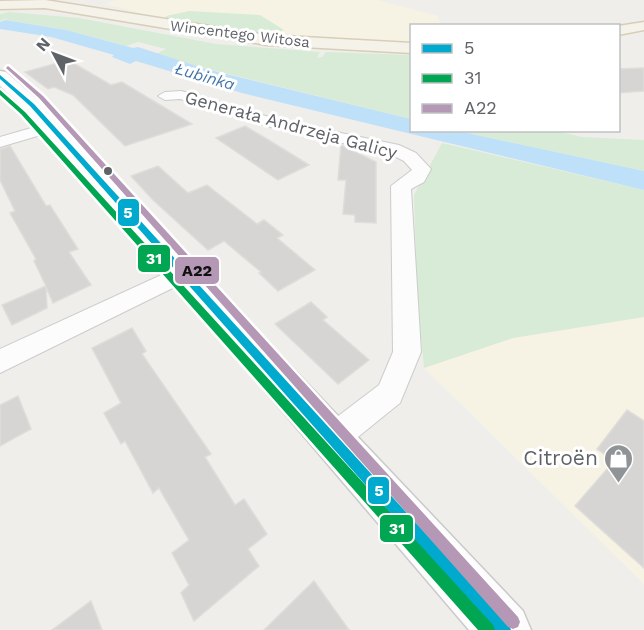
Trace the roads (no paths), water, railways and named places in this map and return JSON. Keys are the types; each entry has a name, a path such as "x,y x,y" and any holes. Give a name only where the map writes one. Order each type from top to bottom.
{"main road":[{"path":"1,0 45,4"},
{"name":"Wincentego Witosa","path":"0,7 45,4 267,40 410,48"},
{"name":"Wincentego Witosa","path":"0,7 69,8"},
{"path":"620,32 644,26"},
{"path":"0,76 52,127 504,630"}],"street":[{"name":"Generała Andrzeja Galicy","path":"165,96 181,95 280,125 393,149 410,158 422,169 417,178 402,186 407,352 390,394 332,439"},
{"path":"0,142 52,127"},
{"path":"0,362 183,273"}],"water":[{"name":"Łubinka","path":"5,20 66,30 133,48 138,47 206,69 410,119 410,132 463,132 644,171 644,190 242,93 136,61 130,64 112,57 114,55 51,37 0,29 0,22"}],"place":[{"name":"Citroën","path":"619,484"}]}
